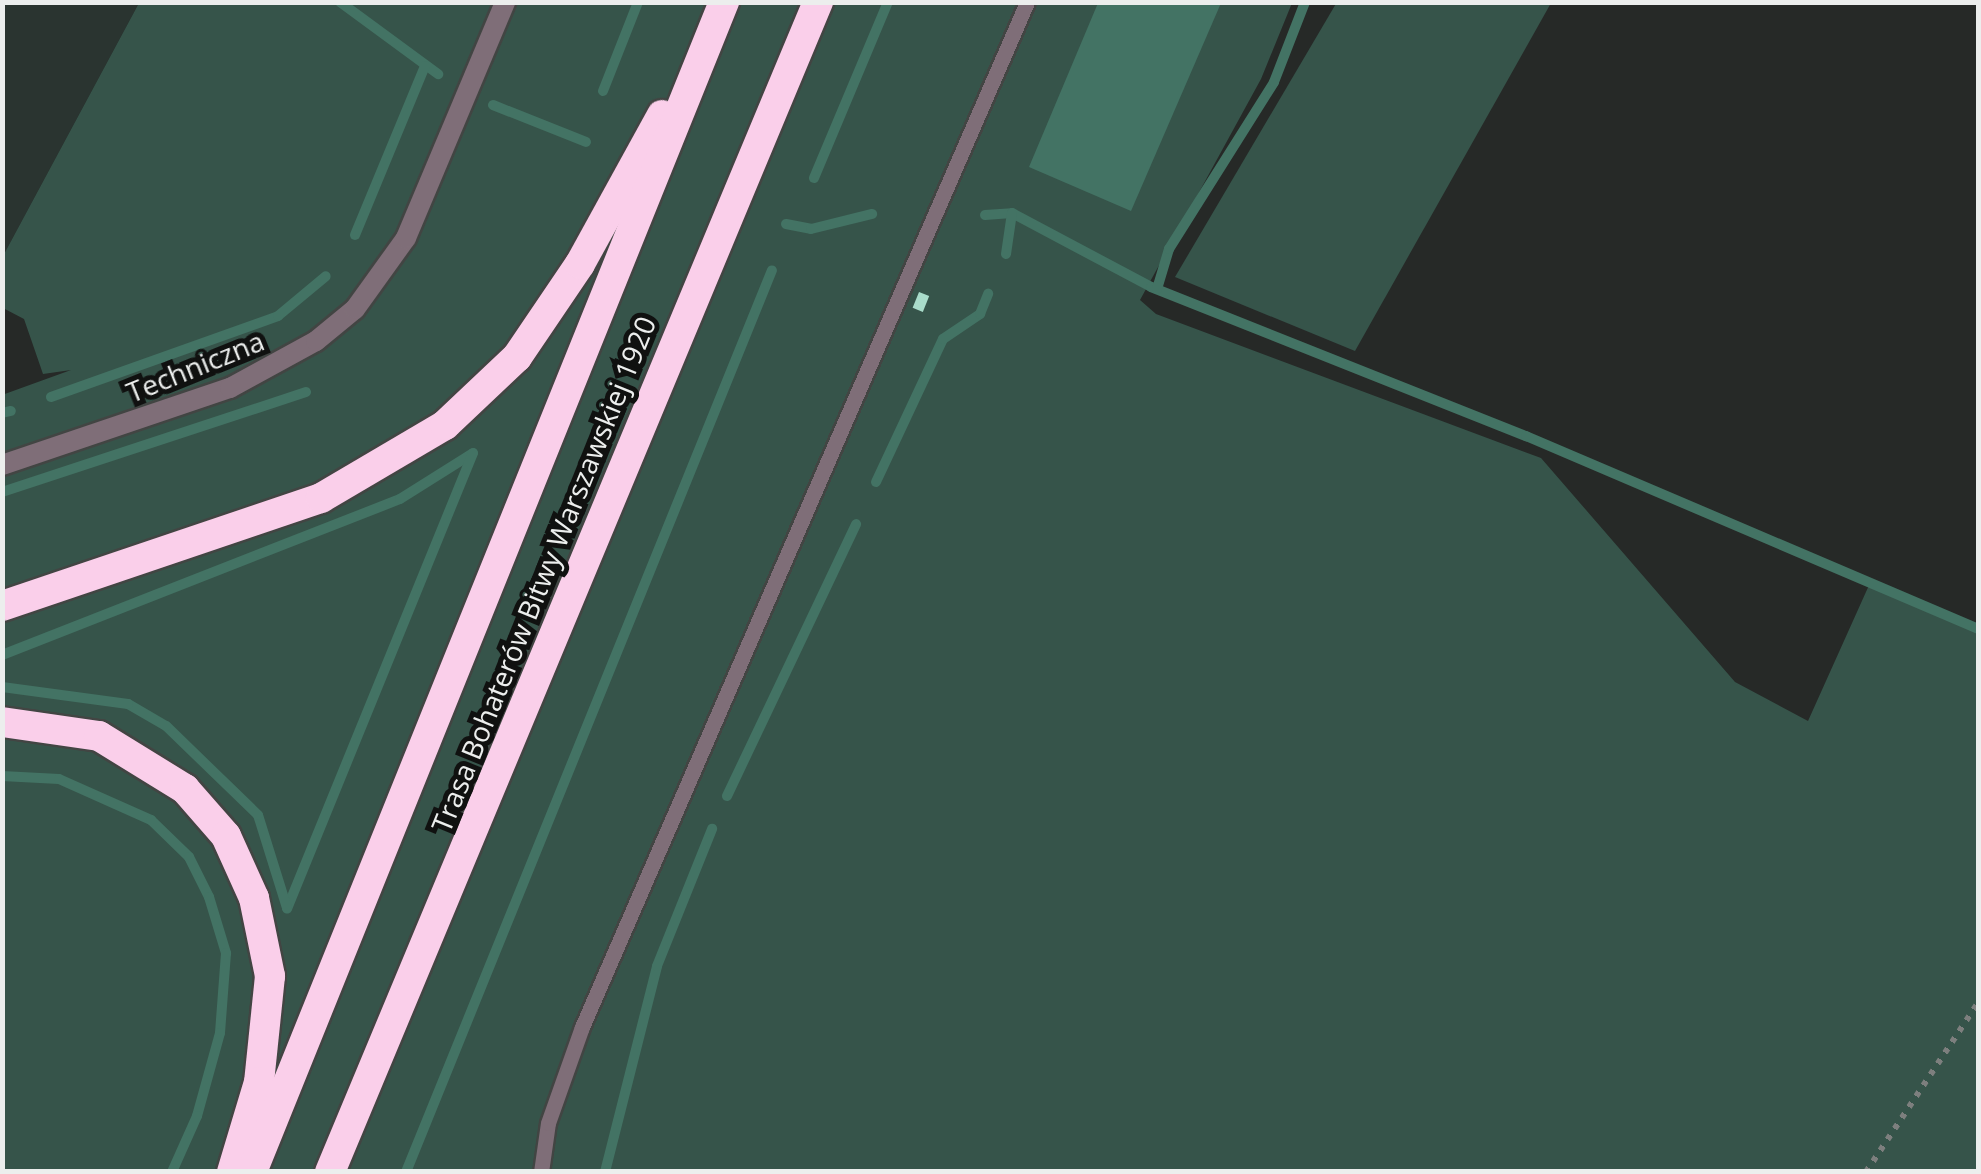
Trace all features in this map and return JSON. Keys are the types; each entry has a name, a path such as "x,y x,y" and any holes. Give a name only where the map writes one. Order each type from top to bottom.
{"highway":[{"path":"2,606 320,498 400,457 446,425 517,357 580,264 724,2"},
{"name":"Trasa Bohaterów Bitwy Warszawskiej 1920","path":"252,1172 724,2"},
{"name":"Trasa Bohaterów Bitwy Warszawskiej 1920","path":"330,1172 818,2"},
{"path":"2,722 99,736 184,789 226,836 254,898 270,976 258,1082 232,1172"}],"street":[{"name":"Techniczna","path":"2,465 230,388 316,341 355,309 412,224 505,2"}],"lane":[{"path":"541,1172 548,1122 582,1028 1027,2"}],"path":[{"path":"1866,1172 1978,1003"}],"shaded area":[{"path":"1337,2 1551,3 1355,351 1175,277"},
{"path":"3,3 139,3 3,256"},
{"path":"139,3 1292,3 1261,79 1140,300 1156,314 1541,458 1735,682 1808,721 1870,583 1978,629 1978,1171 3,1171 2,395 71,370 43,374 24,319 3,308 3,256"},
{"path":"1098,3 1221,3 1131,211 1029,167"}],"building":[{"path":"919,292 929,296 923,312 913,308"}],"waterway":[{"path":"340,2 438,74"},
{"path":"603,91 638,2"},
{"path":"814,178 888,2"},
{"path":"1157,289 1169,249 1274,82 1305,2"},
{"path":"355,235 425,66"},
{"path":"493,105 586,142"},
{"path":"985,215 1012,213 1151,287 1526,436 1978,629"},
{"path":"1006,254 1012,213"},
{"path":"786,224 811,229 872,214"},
{"path":"406,1172 772,270"},
{"path":"51,397 278,316 326,276"},
{"path":"876,482 943,339 980,314 988,294"},
{"path":"2,492 306,392"},
{"path":"2,413 11,411"},
{"path":"2,655 400,499 473,453 287,908 258,815 166,726 128,704 2,687"},
{"path":"727,796 856,524"},
{"path":"2,776 59,779 151,820 189,857 209,897 226,953 220,1033 197,1116 172,1172"},
{"path":"605,1172 657,966 712,829"}]}
